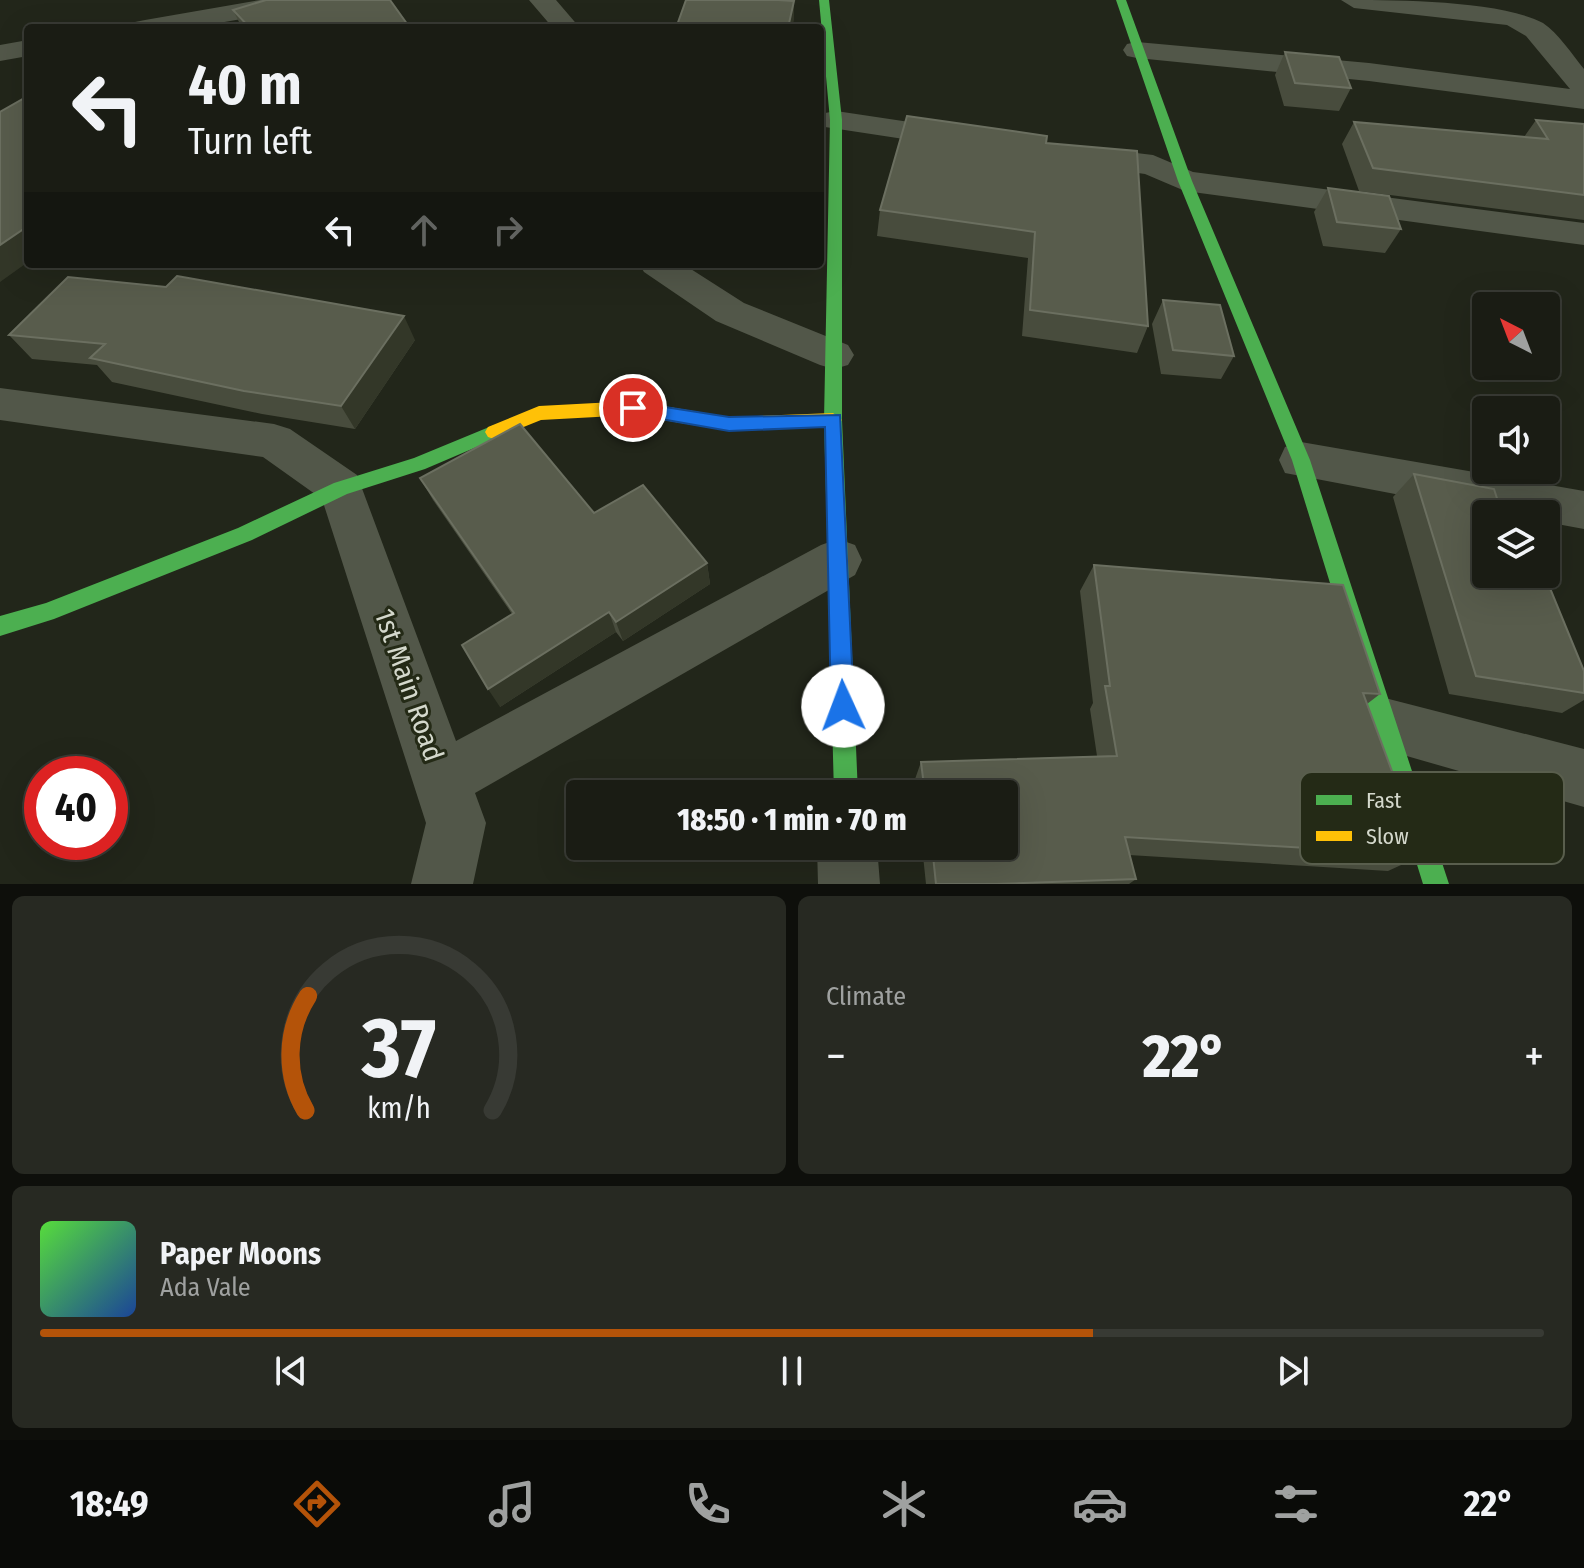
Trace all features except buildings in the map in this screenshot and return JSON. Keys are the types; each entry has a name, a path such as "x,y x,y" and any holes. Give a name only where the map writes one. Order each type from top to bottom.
{"street":[{"path":"168,24 304,0"},
{"path":"542,0 563,24"},
{"path":"824,0 836,120 833,420 846,780"},
{"path":"1121,0 1185,181 1301,460 1400,772"},
{"path":"1354,0 1514,18 1536,30 1584,87"},
{"path":"1137,50 1369,72 1584,100"},
{"path":"836,120 992,143"},
{"path":"1055,153 1153,165 1185,181 1584,234"},
{"path":"663,268 730,312 834,355"},
{"path":"0,404 274,441 341,488"},
{"path":"0,626 47,612 245,534 341,488 419,464 539,413 633,408 729,424 833,420"},
{"path":"1301,460 1584,510"},
{"name":"1st Main Road","path":"341,488 456,823 442,884"},
{"path":"442,780 838,560"},
{"path":"1385,725 1561,772"},
{"path":"1564,773 1584,778"},
{"path":"848,860 849,884"},
{"path":"1430,864 1436,884"}],"traffic: fast":[{"path":"824,0 836,120 833,420 846,780"},
{"path":"1121,0 1185,181 1301,460 1400,772"},
{"path":"0,626 47,612 245,534 341,488 419,464 494,432"},
{"path":"1430,864 1436,884"}],"traffic: slow":[{"path":"494,432 539,413 633,408 729,424 833,420"}],"route":[{"path":"633,408 729,424 833,420 843,706"}]}
